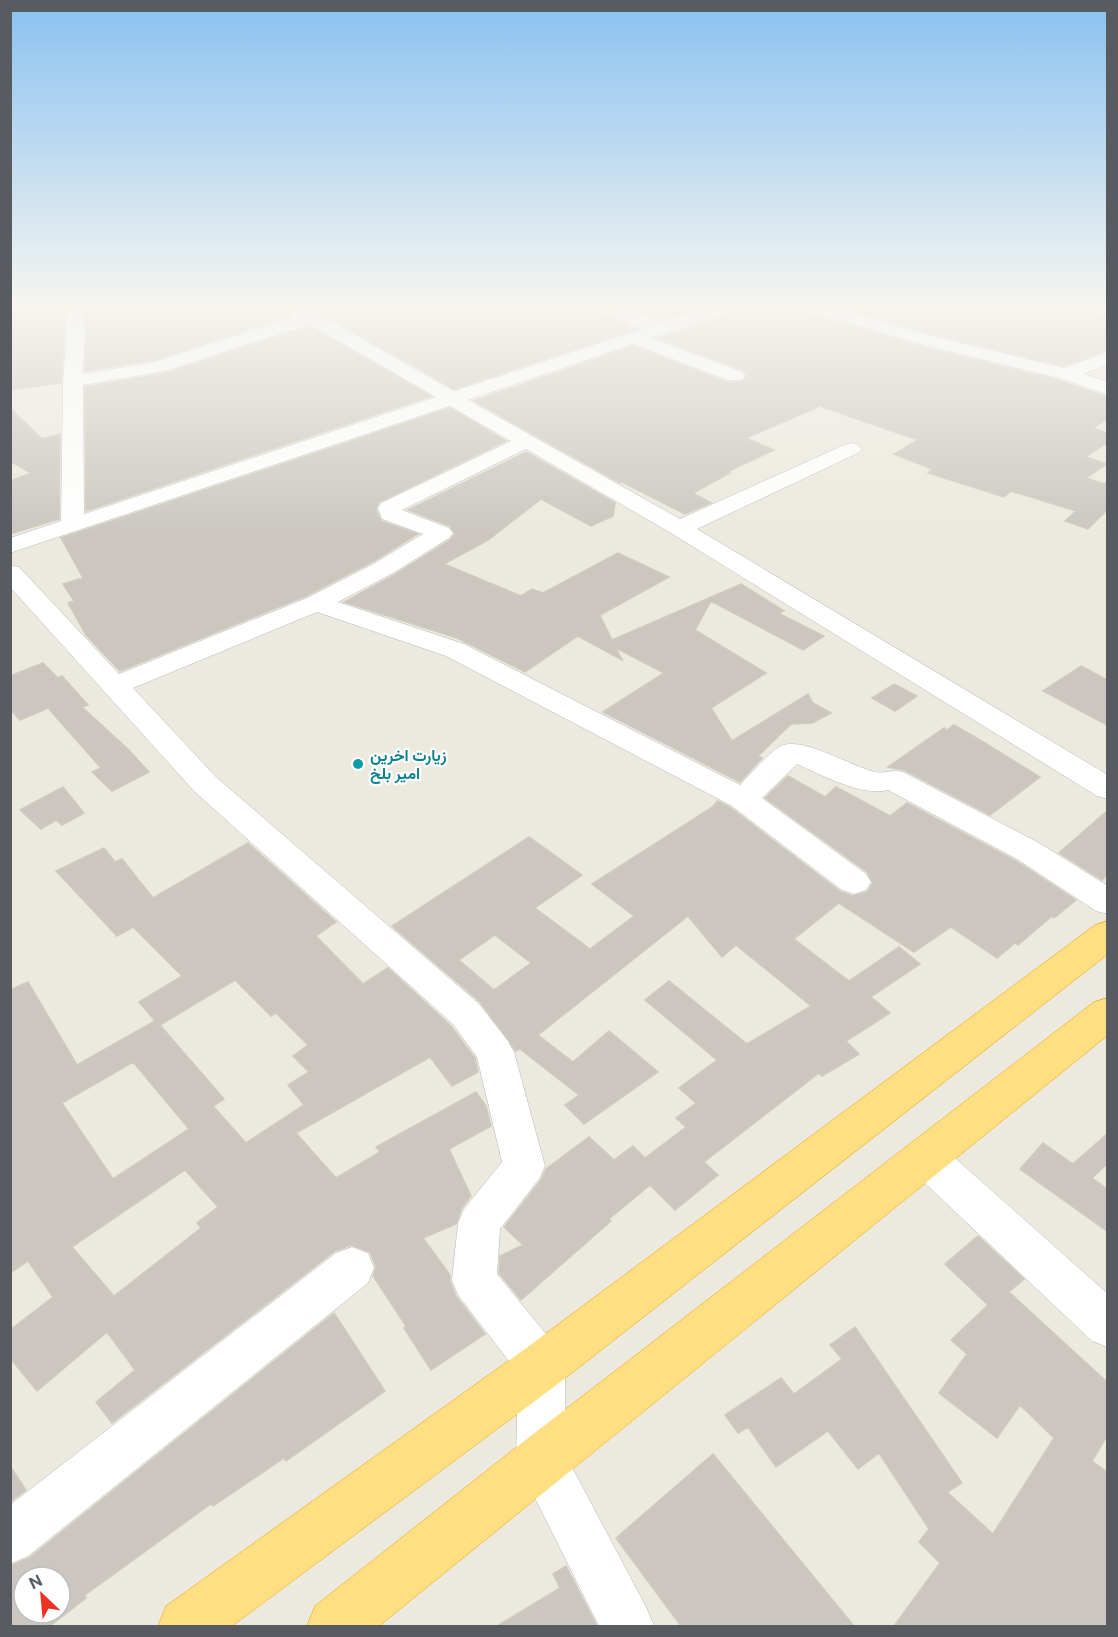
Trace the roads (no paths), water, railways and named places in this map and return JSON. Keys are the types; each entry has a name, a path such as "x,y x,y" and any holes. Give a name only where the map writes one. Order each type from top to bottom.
{"highway":[{"path":"186,1626 542,1366 1107,934"},
{"path":"335,1626 540,1460 925,1157 1102,1025"}],"street":[{"path":"73,382 73,525"},
{"path":"421,382 679,528 1107,789"},
{"path":"10,546 496,382"},
{"path":"1089,382 1107,389"},
{"path":"114,686 316,603 384,568 441,533 390,514 389,508 527,441"},
{"path":"679,528 851,449"},
{"path":"10,572 205,784 466,1014 495,1052 524,1166 479,1223 474,1280 542,1366 540,1460 627,1626"},
{"path":"316,603 456,650 743,799 854,882"},
{"path":"743,799 791,753 877,783 892,779 1028,851 1107,902"},
{"path":"925,1157 1107,1325"},
{"path":"10,1538 352,1268"}],"place":[{"name":"زیارت اخرین امیر بلخ","path":"358,764"}]}
